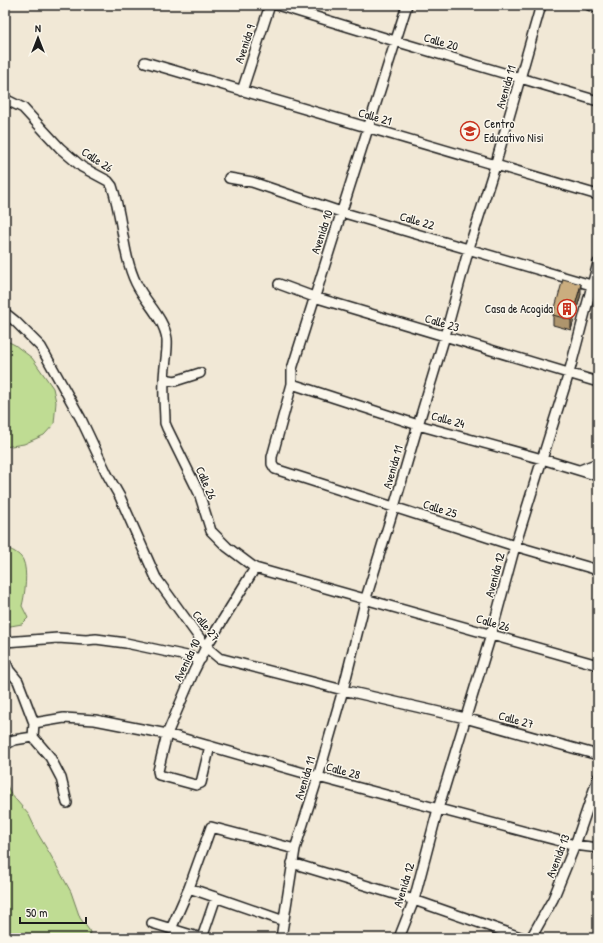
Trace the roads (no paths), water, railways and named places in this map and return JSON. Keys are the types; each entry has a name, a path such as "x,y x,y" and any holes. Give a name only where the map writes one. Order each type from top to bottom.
{"street":[{"name":"Avenida 9","path":"242,91 270,5"},
{"name":"Calle 20","path":"277,5 395,42 598,101"},
{"name":"Avenida 10","path":"274,469 272,457 292,384 292,369 407,5"},
{"name":"Avenida 11","path":"281,938 295,849 318,777 366,598 445,336 469,248 495,166 541,5"},
{"path":"590,5 598,8"},
{"name":"Calle 21","path":"145,62 598,195"},
{"name":"Calle 26","path":"5,99 23,108 60,148 82,167 108,181 112,186 128,258 135,282 145,300 158,316 167,338 167,358 164,379 164,401 167,428 198,493 211,531 227,547 255,568 366,598 598,665"},
{"name":"Calle 22","path":"229,178 252,182 341,212 469,248 595,286"},
{"name":"Avenida 12","path":"399,938 414,900 438,809 491,635 515,546 595,286 598,263"},
{"name":"Calle 23","path":"279,284 314,297 598,382"},
{"name":"Calle 27","path":"5,313 41,347 81,419 107,474 120,497 156,578 206,647 219,658 342,690 465,718 598,755"},
{"path":"164,379 175,381 200,373"},
{"name":"Calle 24","path":"292,384 418,425 598,476"},
{"path":"580,470 598,463"},
{"name":"Calle 25","path":"274,469 515,546 598,570"},
{"name":"Avenida 10","path":"210,746 201,783 199,785 159,775 158,772 167,734 194,671 206,647 255,568"},
{"path":"5,642 58,638 86,640 96,639 126,643 201,659"},
{"path":"5,660 9,670 18,681 34,723 33,738 50,757 61,778 67,803"},
{"name":"Calle 28","path":"34,723 64,718 95,720 167,734 438,809 575,845 598,848"},
{"path":"5,745 14,740 33,738"},
{"name":"Avenida 13","path":"531,938 554,899 575,845 598,778"},
{"path":"171,929 189,888 211,827 295,849"},
{"path":"292,863 414,900 524,938"},
{"path":"189,888 284,921"},
{"path":"152,923 202,938 216,897"}],"place":[{"name":"Centro Educativo Nisi","path":"470,131"},
{"name":"Casa de Acogida","path":"567,309"}]}
